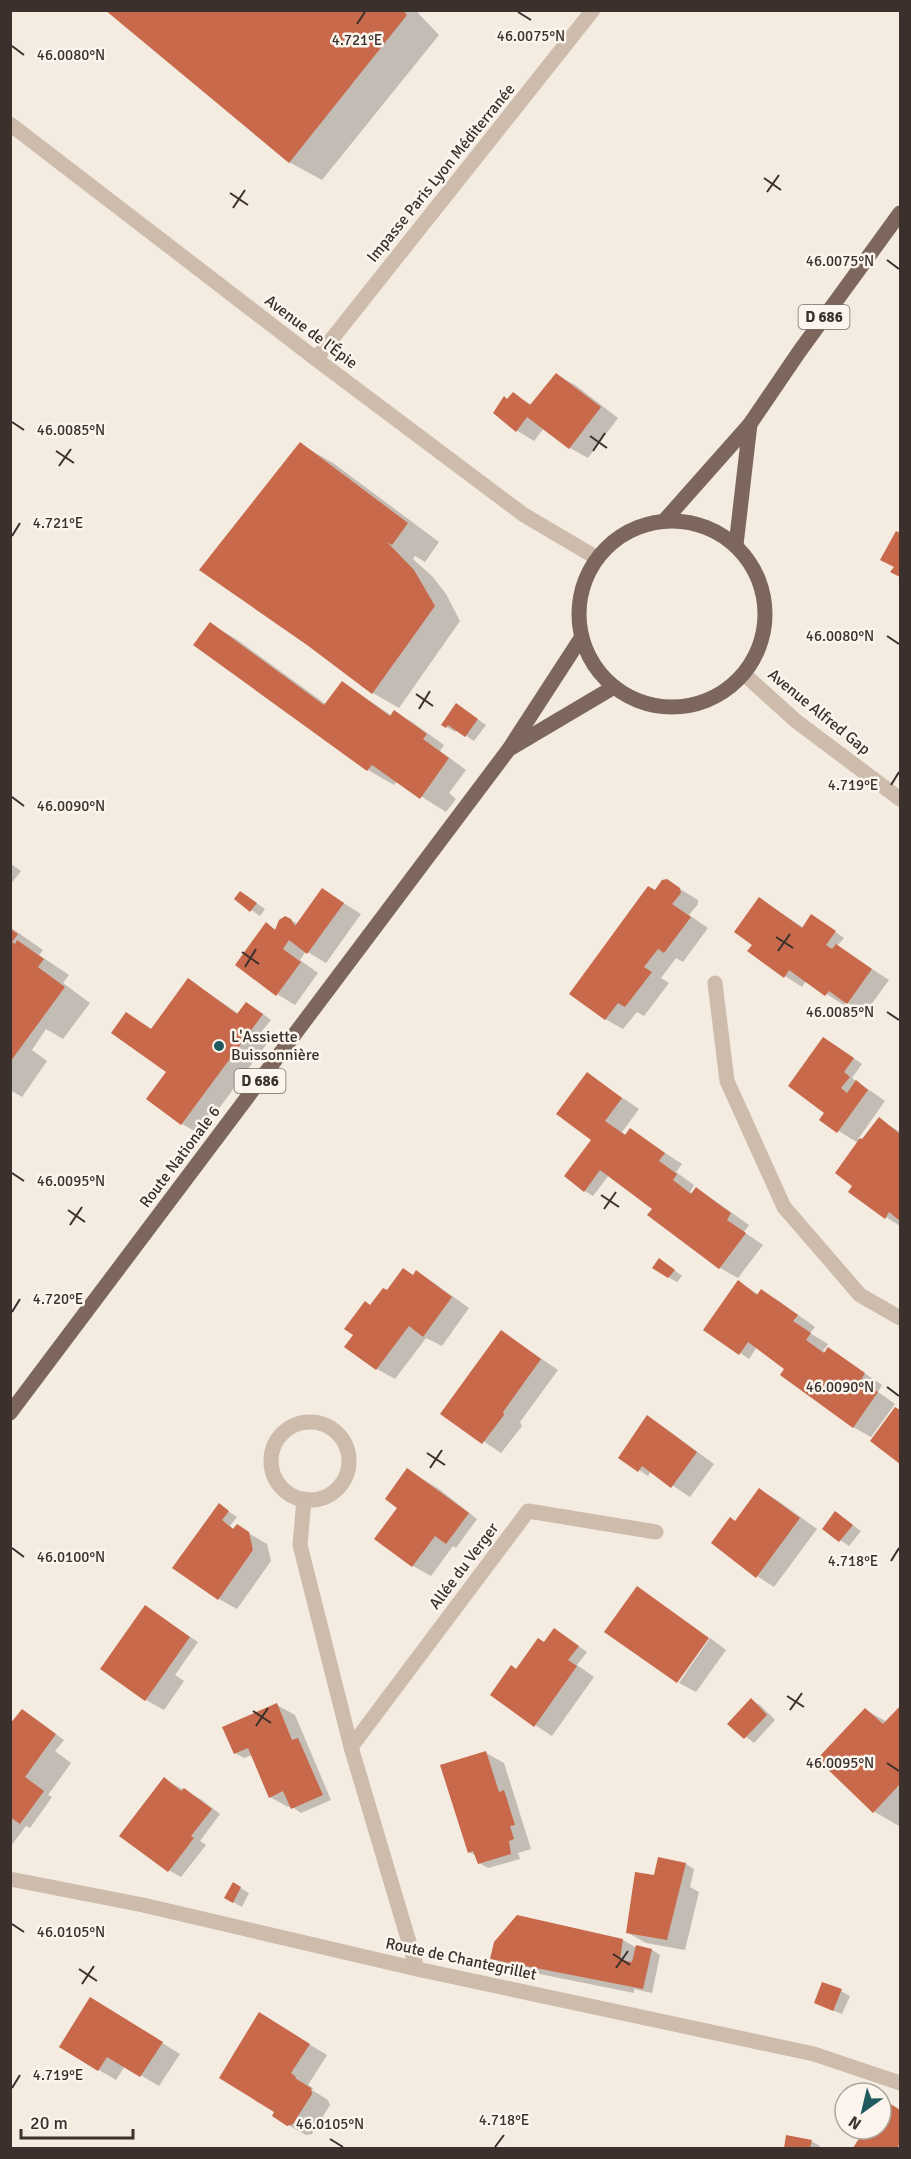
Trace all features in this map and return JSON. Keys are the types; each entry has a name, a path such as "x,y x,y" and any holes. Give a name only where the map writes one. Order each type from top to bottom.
{"main road":[{"name":"D 686","path":"664,521 750,424 900,213"},
{"path":"735,545 750,424"},
{"path":"664,521 690,522 715,531 735,545 753,568 763,594 765,622 763,632 758,650 744,674 722,693 696,705 667,707 639,702 614,687 594,665 581,638 578,610 583,582 597,558 615,540 638,526 664,521"},
{"name":"Route Nationale 6","path":"10,1413 509,749 581,638"},
{"name":"Route Nationale 6","path":"509,749 614,687"}],"street":[{"name":"Impasse Paris Lyon Méditerranée","path":"316,359 593,10"},
{"name":"Avenue de l'Épie","path":"10,124 524,515 597,558"},
{"name":"Avenue Alfred Gap","path":"744,674 796,721 900,799"},
{"path":"715,983 727,1081 784,1207 860,1295 900,1318"},
{"path":"303,1422 316,1422 339,1435 346,1447 349,1460 340,1486 330,1495 317,1499 304,1499 282,1489 273,1473 271,1455 274,1443 282,1433 303,1422"},
{"path":"304,1499 300,1545 351,1747 417,1968"},
{"name":"Allée du Verger","path":"351,1747 528,1511 656,1532"},
{"name":"Route de Chantegrillet","path":"10,1879 143,1905 417,1968 814,2054 900,2083"}],"building":[{"path":"105,10 403,10 407,15 289,163"},
{"path":"556,373 601,407 569,449 527,417 516,432 493,413 504,396 507,399 513,392 530,405"},
{"path":"300,442 408,523 392,545 387,542 414,570 435,606 372,694 307,645 199,570"},
{"path":"896,531 900,533 900,577 890,572 894,567 880,560"},
{"path":"210,622 324,705 342,681 390,716 394,710 427,734 423,739 449,758 420,799 372,765 367,771 193,645"},
{"path":"456,703 478,719 465,737 448,725 446,728 441,725"},
{"path":"667,879 680,888 681,893 672,904 691,917 664,953 658,949 644,967 652,972 625,1007 618,1003 605,1020 569,994 648,886 655,890 662,880"},
{"path":"322,888 344,903 307,954 289,940 283,949 301,962 276,996 235,965 266,922 275,930 279,920 285,916 291,919 295,926"},
{"path":"240,891 257,903 250,912 234,899"},
{"path":"759,897 802,928 811,914 836,931 826,945 832,949 836,944 872,969 847,1004 829,991 825,996 789,970 784,978 747,951 752,945 734,932"},
{"path":"10,929 18,934 12,942 15,944 17,940 44,959 38,967 65,987 10,1062"},
{"path":"188,978 237,1014 246,1002 263,1014 181,1125 146,1099 166,1072 111,1033 126,1012 151,1029"},
{"path":"823,1037 854,1058 844,1072 850,1077 841,1088 847,1093 856,1080 868,1090 837,1133 819,1120 824,1113 788,1086"},
{"path":"587,1072 622,1098 605,1121 625,1135 630,1128 665,1153 659,1161 677,1174 673,1180 691,1194 696,1187 731,1213 727,1220 746,1233 719,1269 647,1215 652,1209 600,1170 584,1192 564,1176 591,1140 556,1114"},
{"path":"879,1117 900,1134 900,1221 889,1212 885,1219 848,1192 852,1186 835,1173 860,1138 862,1139"},
{"path":"659,1258 675,1270 668,1278 652,1268"},
{"path":"403,1268 413,1275 416,1270 452,1297 423,1337 409,1326 376,1370 344,1347 353,1335 344,1329 365,1301 370,1305 383,1288 387,1290"},
{"path":"738,1280 757,1295 761,1289 798,1315 793,1321 811,1333 806,1340 824,1353 828,1347 865,1373 861,1380 878,1392 853,1428 780,1375 784,1369 748,1342 739,1355 703,1330"},
{"path":"501,1330 541,1359 482,1444 440,1414"},
{"path":"895,1407 900,1410 900,1464 870,1441"},
{"path":"647,1415 697,1452 671,1488 642,1466 638,1472 618,1458"},
{"path":"407,1468 469,1513 446,1544 435,1536 412,1567 374,1539 397,1508 385,1499"},
{"path":"759,1488 800,1518 756,1578 711,1543 730,1517 735,1521"},
{"path":"219,1503 229,1511 222,1520 233,1529 237,1524 249,1532 253,1550 218,1600 172,1568"},
{"path":"835,1511 853,1525 839,1542 822,1529"},
{"path":"637,1586 709,1638 677,1683 604,1632"},
{"path":"145,1605 190,1637 145,1701 100,1669"},
{"path":"554,1628 579,1646 568,1660 577,1666 534,1727 490,1695 511,1665 516,1669 538,1638 544,1642"},
{"path":"751,1698 767,1715 744,1739 727,1724"},
{"path":"277,1703 292,1740 298,1738 323,1795 291,1809 283,1791 269,1798 248,1748 234,1754 222,1727"},
{"path":"900,1706 900,1784 873,1813 817,1759 865,1708 883,1724"},
{"path":"22,1709 56,1734 25,1777 44,1791 20,1824 10,1817 10,1724"},
{"path":"486,1751 499,1792 504,1790 515,1825 510,1826 514,1839 509,1841 511,1854 478,1864 473,1851 468,1853 440,1765"},
{"path":"164,1777 181,1791 184,1788 212,1809 191,1836 194,1838 168,1872 119,1836"},
{"path":"658,1857 686,1863 667,1940 626,1933 635,1872 654,1875"},
{"path":"233,1882 241,1887 233,1903 224,1898"},
{"path":"517,1915 623,1939 620,1960 632,1962 636,1945 652,1949 643,1989 490,1959 494,1942"},
{"path":"822,1982 842,1989 833,2011 814,2003"},
{"path":"90,1997 163,2042 140,2077 107,2057 98,2071 59,2047"},
{"path":"259,2012 310,2044 291,2073 311,2088 312,2094 293,2124 287,2126 272,2116 274,2112 219,2078"},
{"path":"893,2105 900,2110 900,2143 897,2148 853,2148 857,2141 893,2141"},
{"path":"786,2135 812,2140 810,2148 784,2148"}],"place":[{"name":"L'Assiette Buissonnière","path":"219,1046"}]}
